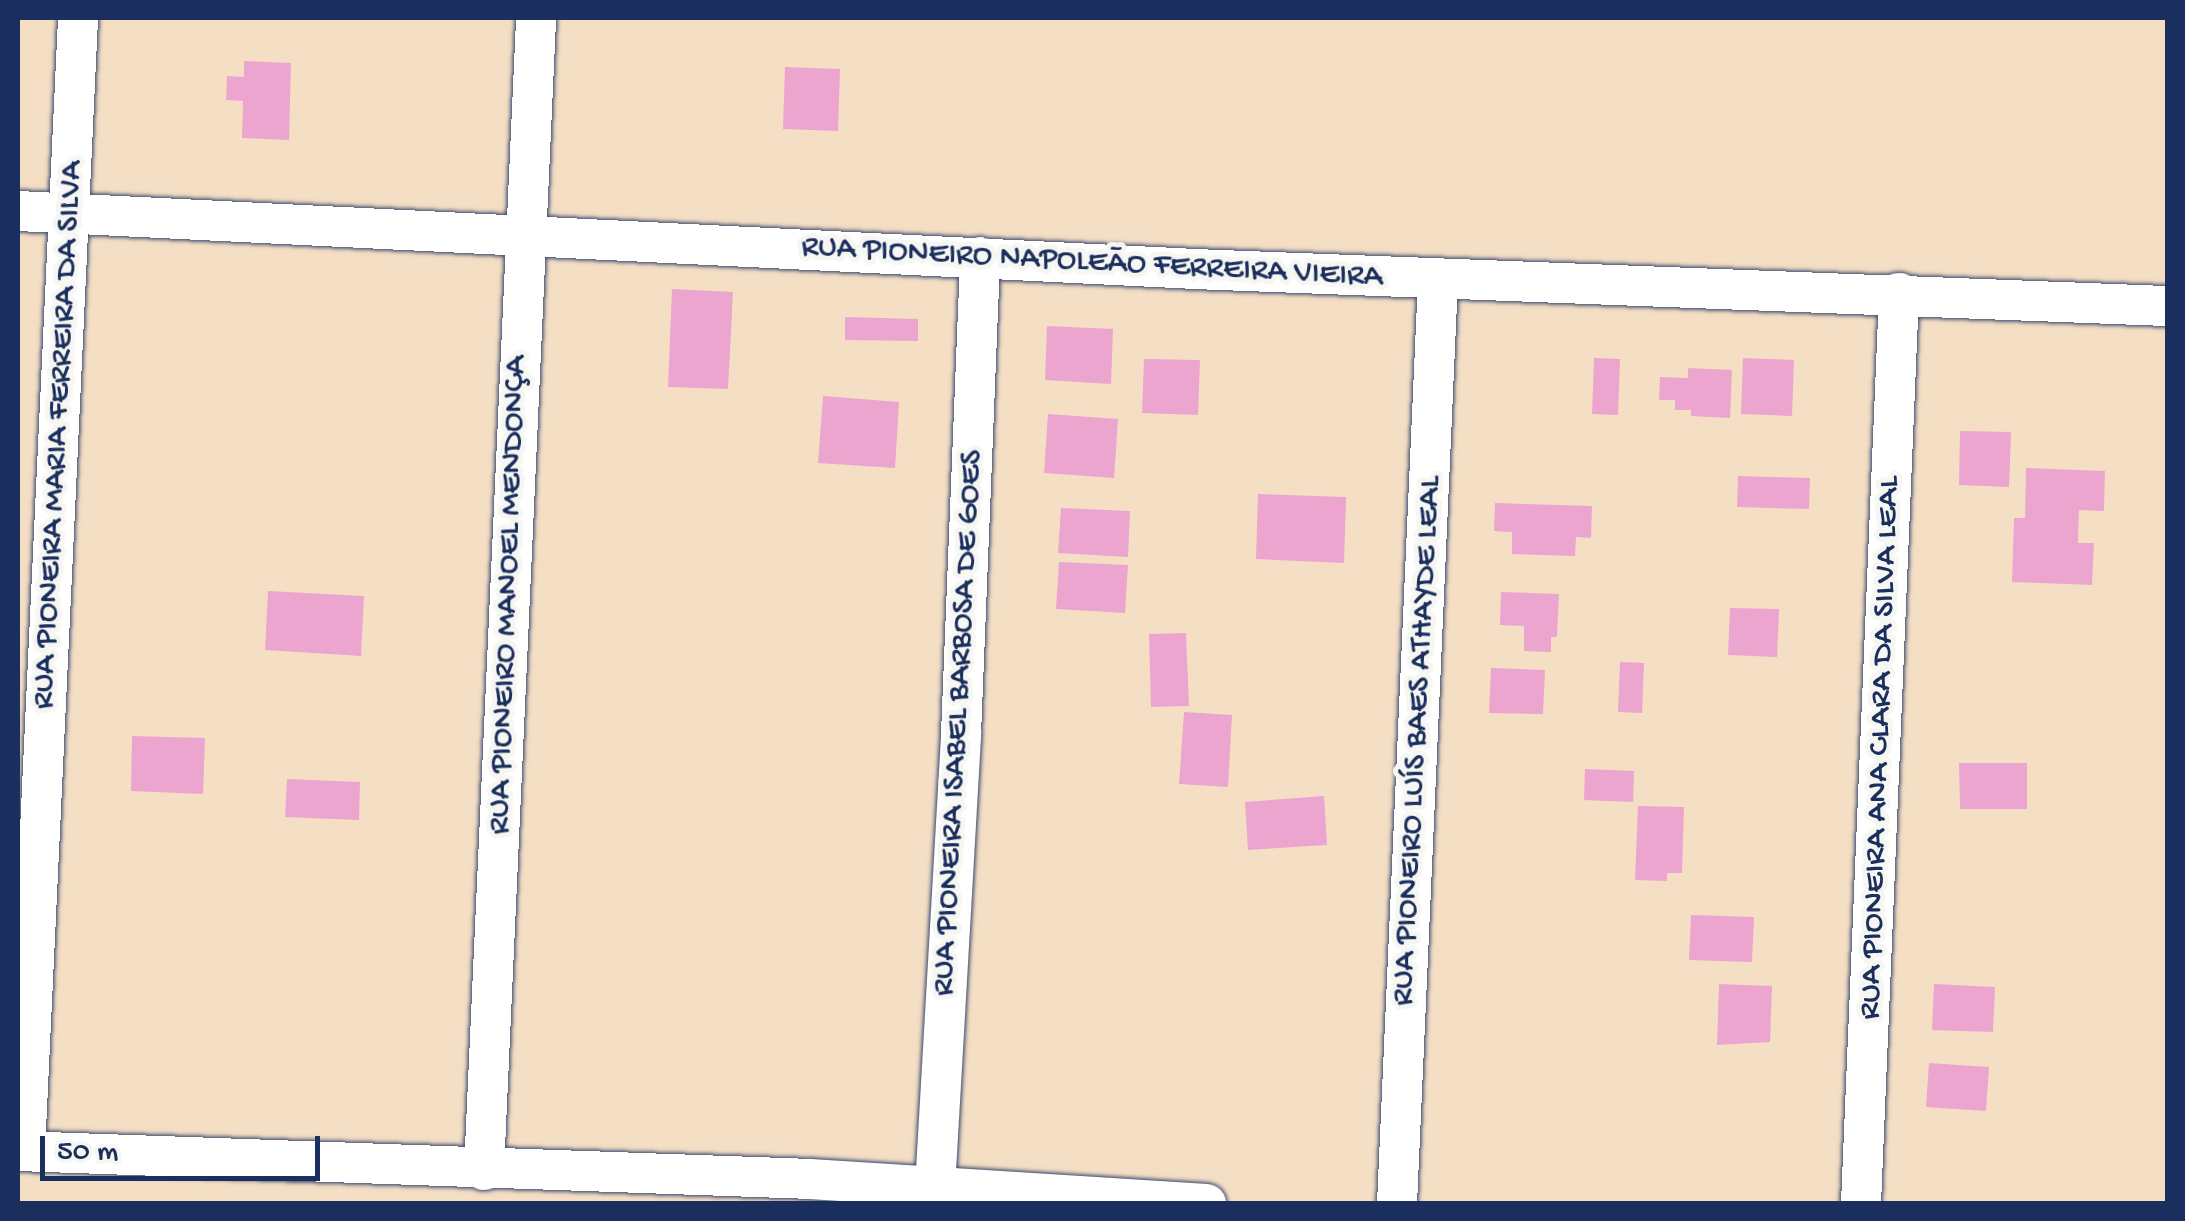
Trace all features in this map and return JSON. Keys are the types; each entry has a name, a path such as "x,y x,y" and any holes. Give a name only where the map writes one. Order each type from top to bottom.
{"street":[{"name":"RUA PIONEIRA MARIA FERREIRA DA SILVA","path":"21,1151 78,18"},
{"name":"RUA PIONEIRO MANOEL MENDONÇA","path":"484,1170 536,21"},
{"name":"RUA PIONEIRO NAPOLEÃO FERREIRA VIEIRA","path":"18,211 980,258 2168,306"},
{"name":"RUA PIONEIRA ISABEL BARBOSA DE GOES","path":"935,1188 961,734 980,258"},
{"name":"RUA PIONEIRO LUÍS BAES ATHAYDE LEAL","path":"1397,1204 1438,278"},
{"name":"RUA PIONEIRA ANA CLARA DA SILVA LEAL","path":"1861,1204 1899,293"},
{"path":"21,1151 810,1179 1206,1204"}],"building":[{"path":"244,61 291,63 289,140 242,138 243,101 226,100 227,76 244,77"},
{"path":"785,67 840,69 838,131 783,129"},
{"path":"672,289 733,292 728,389 668,387"},
{"path":"845,317 918,319 918,341 845,340"},
{"path":"1047,326 1113,329 1111,384 1045,380"},
{"path":"1594,358 1620,359 1618,415 1592,414"},
{"path":"1743,358 1794,360 1792,416 1741,414"},
{"path":"1144,359 1200,360 1198,415 1142,413"},
{"path":"1688,368 1732,370 1730,418 1691,416 1691,410 1675,410 1675,400 1659,400 1660,377 1688,378"},
{"path":"823,396 899,402 895,468 818,463"},
{"path":"1048,414 1118,419 1114,478 1044,473"},
{"path":"1960,431 2011,432 2009,487 1959,485"},
{"path":"2026,468 2105,471 2104,511 2079,510 2078,543 2094,543 2092,585 2012,582 2014,518 2025,518"},
{"path":"1738,476 1810,478 1809,509 1737,507"},
{"path":"1258,494 1346,497 1344,563 1256,559"},
{"path":"1495,503 1592,506 1591,538 1576,537 1575,556 1512,554 1512,532 1494,531"},
{"path":"1061,508 1130,511 1128,557 1058,553"},
{"path":"1059,562 1128,565 1125,613 1056,609"},
{"path":"268,591 364,596 361,656 265,650"},
{"path":"1501,592 1559,594 1557,637 1551,637 1551,652 1524,651 1524,626 1500,625"},
{"path":"1730,608 1779,609 1777,657 1728,655"},
{"path":"1186,633 1189,706 1151,707 1149,634"},
{"path":"1620,662 1644,663 1642,713 1618,712"},
{"path":"1491,668 1545,670 1543,714 1489,713"},
{"path":"1184,712 1232,715 1228,787 1179,784"},
{"path":"132,736 205,738 203,794 131,791"},
{"path":"1959,763 2027,763 2027,809 1960,809"},
{"path":"1585,769 1634,771 1633,802 1584,800"},
{"path":"287,779 360,782 359,820 285,817"},
{"path":"1324,796 1327,845 1248,850 1245,802"},
{"path":"1638,806 1684,807 1682,873 1667,873 1667,881 1635,880"},
{"path":"1691,915 1754,917 1752,962 1689,960"},
{"path":"1719,984 1772,986 1770,1042 1717,1045"},
{"path":"1934,984 1995,987 1993,1032 1932,1030"},
{"path":"1929,1063 1989,1067 1986,1111 1926,1107"}]}
